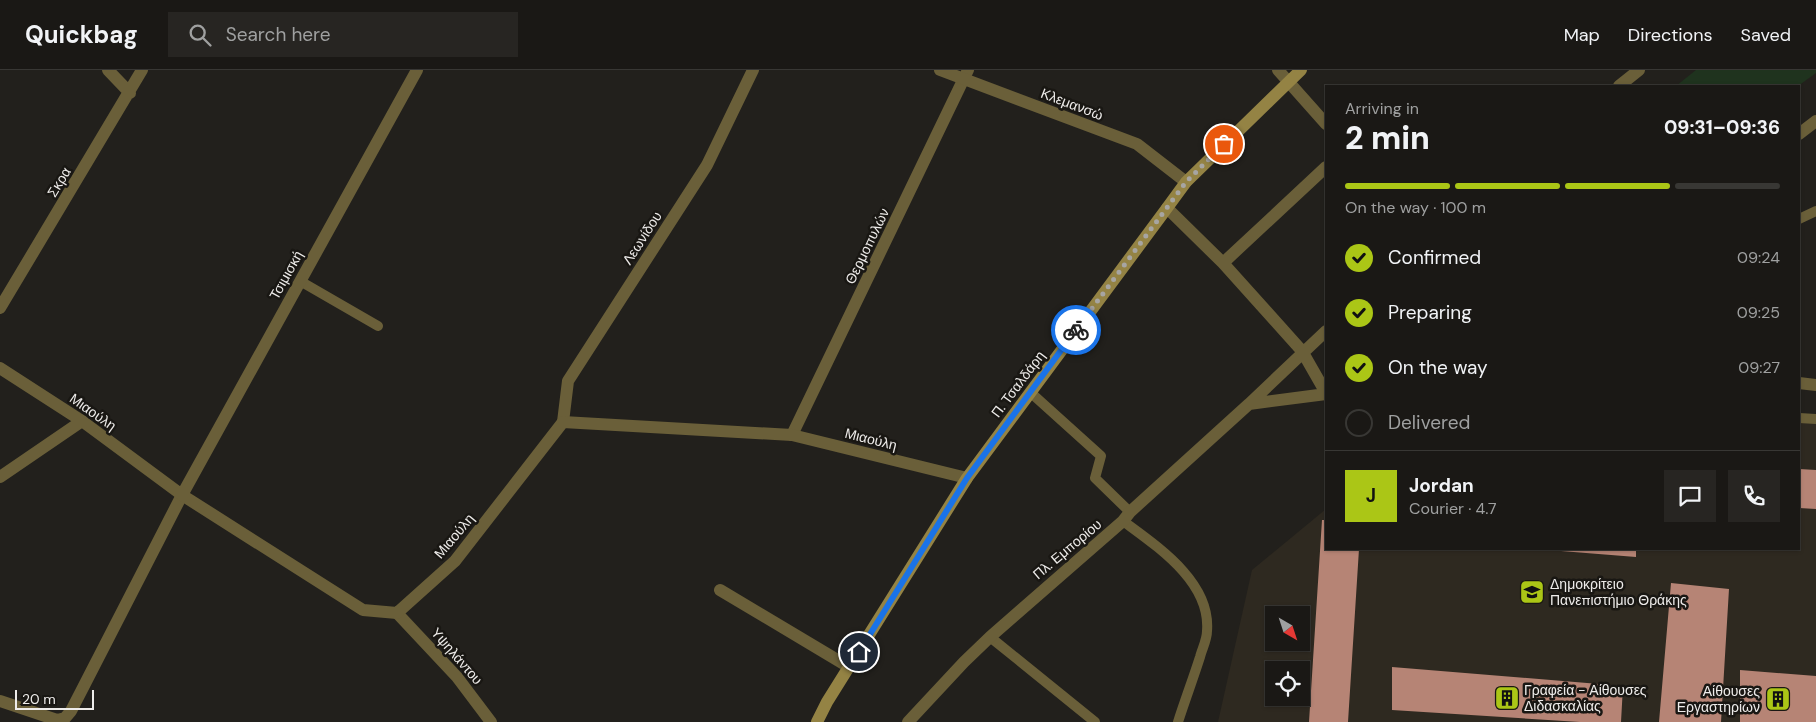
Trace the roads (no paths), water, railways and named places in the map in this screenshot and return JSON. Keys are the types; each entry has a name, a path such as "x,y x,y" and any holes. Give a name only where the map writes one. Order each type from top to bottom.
{"main road":[{"name":"Π. Τσαλδάρη","path":"817,722 849,667 967,478 1030,392 1186,182 1301,70"}],"street":[{"path":"108,70 130,93"},
{"name":"Σκρα","path":"0,308 142,70"},
{"name":"Τσιμισκή","path":"0,702 56,720 65,718 71,711 182,495 417,70"},
{"name":"Λεωνίδου","path":"564,422 568,381 707,165 753,70"},
{"name":"Κλεμανσώ","path":"940,70 966,75 1137,144 1186,182"},
{"path":"1278,70 1325,123"},
{"path":"1620,85 1639,70"},
{"name":"Θερμοπυλών","path":"792,435 966,75"},
{"path":"1800,133 1816,121"},
{"path":"1223,263 1325,168"},
{"path":"1167,208 1223,263 1302,351 1325,392"},
{"name":"Πλ. Εμπορίου","path":"908,722 990,637 1126,517 1249,404 1302,351 1325,332"},
{"name":"Μιαούλη","path":"0,368 82,421 182,495 363,610 397,613 455,561 564,422 792,435 967,478"},
{"path":"1800,383 1816,385"},
{"path":"1249,404 1325,394"},
{"path":"0,477 82,421"},
{"path":"720,590 849,667"},
{"name":"Υψηλάντου","path":"397,613 457,677 491,722"}],"lane":[{"path":"1800,218 1816,210"},
{"path":"300,281 378,326"},
{"path":"1030,392 1101,456 1096,478 1126,517 1184,572 1202,599 1207,615 1207,633 1178,722"},
{"path":"1800,418 1816,419"},
{"path":"990,637 1095,722"}],"place":[{"name":"Δημοκρίτειο Πανεπιστήμιο Θράκης","path":"1532,592"},
{"name":"Γραφεία - Αίθουσες Διδασκαλίας","path":"1507,698"},
{"name":"Αίθουσες Εργαστηρίων","path":"1778,699"}]}
